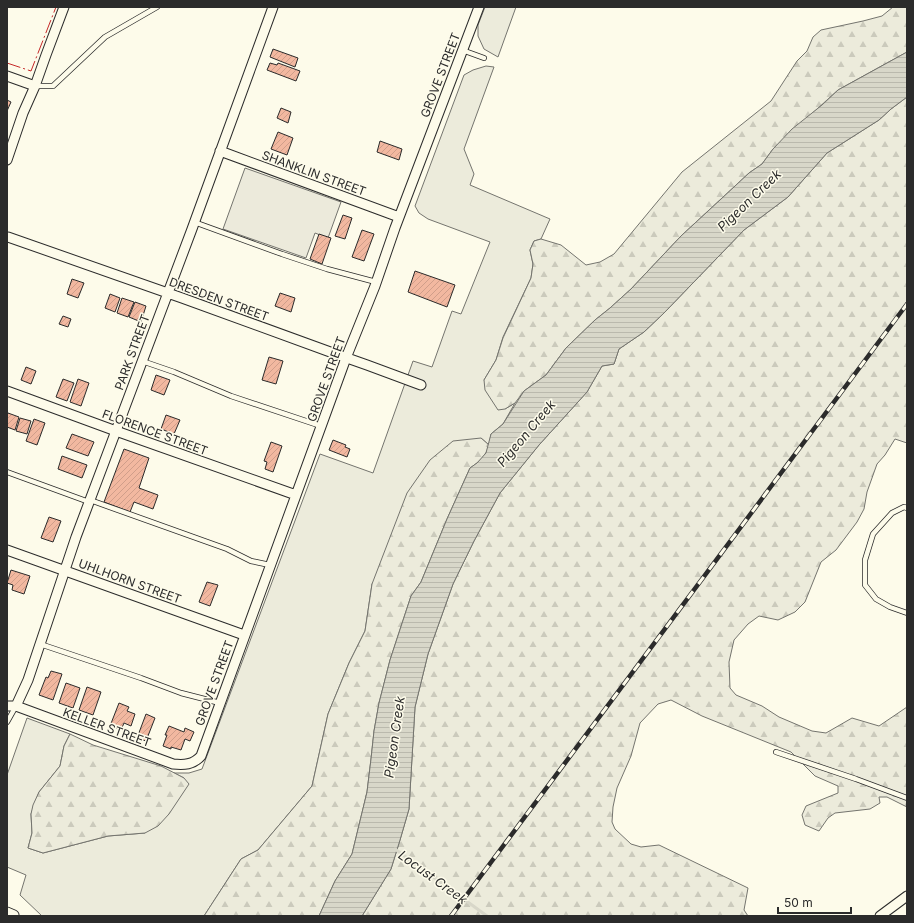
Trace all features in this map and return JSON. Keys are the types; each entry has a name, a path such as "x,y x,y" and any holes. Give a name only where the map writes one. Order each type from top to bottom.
{"street":[{"path":"7,160 23,113 35,86 64,7"},
{"name":"PARK STREET","path":"11,706 28,680 90,501 273,7"},
{"name":"GROVE STREET","path":"198,759 201,756 346,358 479,7"},
{"path":"7,76 35,86"},
{"name":"SHANKLIN STREET","path":"220,150 399,217"},
{"name":"DRESDEN STREET","path":"8,237 182,298 421,385"},
{"name":"FLORENCE STREET","path":"7,391 296,495"},
{"name":"UHLHORN STREET","path":"7,550 244,635"},
{"name":"KELLER STREET","path":"11,706 173,764 184,765 198,759"},
{"path":"880,916 907,896"}],"lane":[{"path":"35,86 53,86 106,37 157,7"},
{"path":"462,50 484,58"},
{"path":"194,222 312,264 376,282"},
{"path":"142,361 174,372 231,396 321,426"},
{"path":"7,472 227,548 251,560 270,564"},
{"path":"907,508 904,507 892,513 873,534 865,560 865,585 876,599 890,607 907,613"},
{"path":"40,644 181,693 220,703"},
{"path":"7,722 11,706"},
{"path":"776,752 907,798"}],"green space":[{"path":"485,7 516,7 498,57 484,49 478,36 478,25"},
{"path":"893,7 907,7 907,52 838,90 773,149 762,164 749,173 681,236 631,289 595,320 566,348 546,375 524,391 515,403 505,409 498,410 485,390 484,380 496,360 503,338 531,278 533,264 530,250 534,241 541,239 561,245 586,265 600,262 614,254 682,172 771,101 797,61 807,51 813,37 821,30 882,16"},
{"path":"486,66 494,67 464,149 474,174 470,185 550,219 541,239 534,241 530,250 533,264 531,278 503,337 496,360 484,380 505,409 515,403 503,424 491,434 489,445 481,438 372,584 365,631 349,663 328,714 312,786 258,850 241,859 204,916 42,916 20,895 26,875 7,867 7,775 27,718 70,734 64,746 60,766 39,792 31,814 32,833 28,848 43,853 108,836 145,833 184,778 174,773 189,773 202,769 320,454 373,473 413,361 432,367 452,311 461,314 490,242 428,219 419,213 415,206 464,75 473,70"},
{"path":"907,97 907,443 895,439 885,455 877,464 867,492 864,509 857,522 836,550 821,562 805,602 795,612 778,620 759,616 748,624 734,640 729,662 730,688 736,695 762,706 779,717 812,731 826,733 852,718 879,726 907,707 907,807 887,797 879,797 880,803 870,809 835,813 828,818 819,831 805,825 802,815 806,806 838,793 838,786 815,776 791,752 702,716 671,700 658,704 640,723 631,756 617,788 612,822 615,829 631,844 641,847 659,845 748,888 744,910 748,916 362,916 391,869 409,809 415,707 428,654 453,584 500,493 539,445 587,392 602,366 614,364 619,349 644,332 664,313 744,230 788,197 827,153 879,120"},
{"path":"481,438 489,445 488,449 482,458 470,468 421,582 411,596 390,660 379,703 374,731 367,792 352,854 335,881 319,916 204,916 241,859 258,850 312,786 328,714 349,663 365,631 372,584 407,493 430,460 453,441"},
{"path":"70,734 93,745 161,766 184,778 189,784 169,814 158,826 145,833 108,836 43,853 28,848 32,833 31,814 33,805 39,792 60,766 64,746"}],"shaded area":[{"path":"245,168 341,202 328,238 315,233 306,258 223,229"}],"water":[{"name":"Pigeon Creek","path":"907,52 907,97 879,120 827,153 788,197 744,230 664,313 644,332 619,349 614,364 602,366 587,392 539,445 500,493 453,584 428,654 415,707 409,809 391,869 362,916 319,916 335,881 352,854 367,792 374,731 379,703 390,660 411,596 421,582 470,468 486,453 491,434 503,424 524,391 546,375 566,348 595,320 631,289 681,236 749,173 762,164 773,149 792,129 838,90"}],"building":[{"path":"273,49 298,58 295,67 270,57"},
{"path":"270,63 277,65 278,63 300,71 296,81 267,70"},
{"path":"7,100 11,102 7,111"},
{"path":"281,108 291,112 288,123 277,118"},
{"path":"278,132 293,138 287,155 271,149"},
{"path":"380,141 402,149 399,160 377,152"},
{"path":"343,215 352,218 345,239 335,236"},
{"path":"362,230 374,234 364,261 352,257"},
{"path":"319,234 331,238 322,264 310,259"},
{"path":"415,271 455,285 447,307 408,292"},
{"path":"72,279 84,283 78,298 67,294"},
{"path":"280,293 295,298 291,312 275,306"},
{"path":"110,294 120,298 115,312 105,308"},
{"path":"122,298 134,302 128,317 117,313"},
{"path":"135,302 146,306 141,322 129,317"},
{"path":"63,316 71,319 68,327 59,324"},
{"path":"269,357 283,361 276,384 262,380"},
{"path":"26,367 36,371 31,384 21,380"},
{"path":"156,375 170,380 164,395 151,390"},
{"path":"63,379 74,383 67,401 56,397"},
{"path":"78,379 89,383 81,406 70,402"},
{"path":"8,413 19,417 15,430 7,427"},
{"path":"166,415 180,420 174,434 161,429"},
{"path":"20,418 31,421 27,434 16,431"},
{"path":"34,419 45,423 37,445 26,441"},
{"path":"72,434 94,442 88,456 66,448"},
{"path":"333,440 346,445 345,447 350,449 347,457 329,450"},
{"path":"271,442 282,446 273,472 265,469 267,462 264,461"},
{"path":"124,449 149,458 139,488 158,495 153,509 134,502 130,512 104,502"},
{"path":"62,456 87,465 82,478 58,469"},
{"path":"49,517 61,521 53,542 41,538"},
{"path":"11,570 30,576 24,594 12,590 13,585 7,583"},
{"path":"207,582 218,585 210,606 199,602"},
{"path":"51,671 62,674 53,700 39,695 46,677 48,678"},
{"path":"66,683 80,688 73,708 59,703"},
{"path":"87,687 101,692 93,715 79,710"},
{"path":"119,703 129,707 127,711 135,714 131,726 124,723 121,730 110,726"},
{"path":"146,714 155,718 146,741 137,738"},
{"path":"169,726 184,732 185,728 194,732 190,741 185,739 181,750 163,746 167,735 165,735"}],"waterway":[{"name":"Locust Creek","path":"395,849 487,916"}],"railway":[{"path":"451,916 907,304"}],"power":[{"path":"7,63 31,71 56,7"}]}
